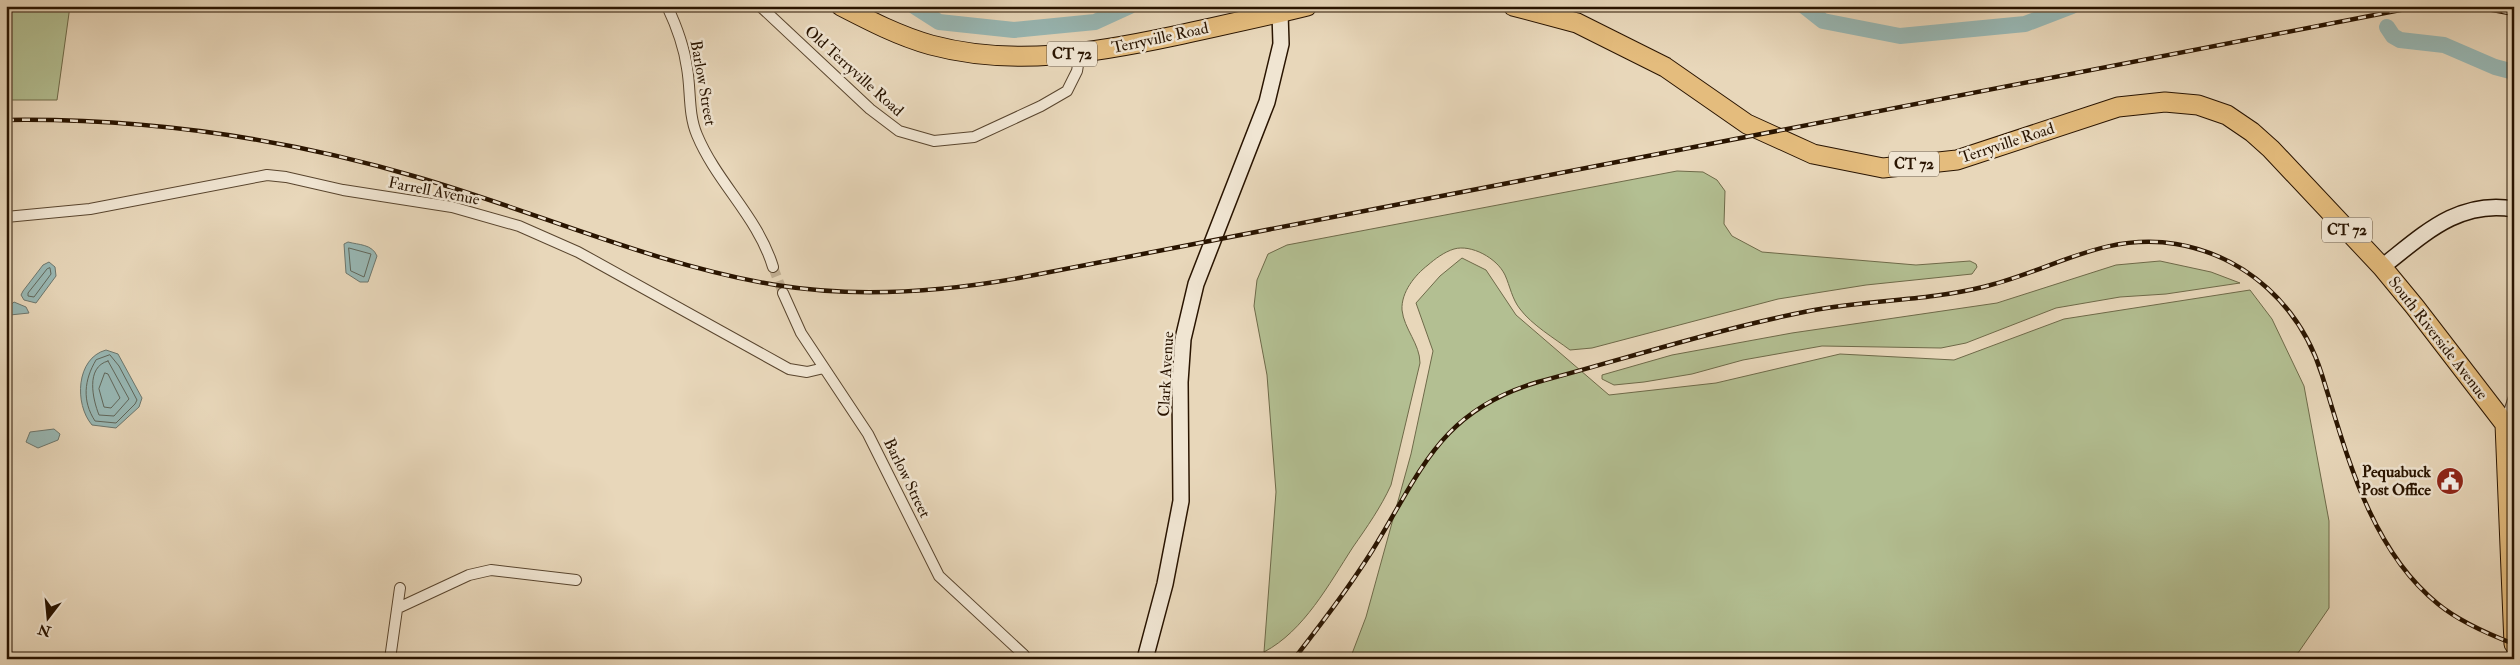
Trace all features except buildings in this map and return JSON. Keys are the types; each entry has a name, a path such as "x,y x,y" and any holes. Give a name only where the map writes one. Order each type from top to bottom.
{"highway":[{"name":"Terryville Road","path":"841,6 901,35 932,45 979,54 1031,58 1080,54 1307,6"},
{"name":"Terryville Road","path":"1514,6 1577,23 1665,67 1747,124 1813,154 1883,168 1957,160 2118,107 2165,102 2198,105 2227,115 2252,132 2271,149 2382,268"},
{"name":"South Riverside Avenue","path":"2382,268 2431,325 2505,424"},
{"path":"2505,424 2514,644"}],"main road":[{"name":"Clark Avenue","path":"1145,659 1165,584 1181,501 1180,382 1183,339 1196,284 1266,102 1281,44 1280,13"},
{"path":"2382,268 2436,226 2474,208 2514,209"}],"street":[{"name":"Barlow Street","path":"667,6 676,27 687,67 692,119 697,136 720,176 761,234 773,267"},
{"name":"Old Terryville Road","path":"760,6 870,109 898,131 934,141 974,137 1041,106 1067,91 1077,71 1080,54"},
{"name":"Farrell Avenue","path":"6,217 90,210 240,179 273,175 343,190 433,203 493,218 559,243 789,369 807,372 824,368"},
{"name":"Barlow Street","path":"783,293 801,333 868,434 939,576 1024,655 1023,659"},
{"path":"2505,424 2514,397"},
{"path":"398,608 469,575 491,570 576,580"},
{"path":"390,659 400,588"}],"green space":[{"path":"6,6 70,6 57,100 6,100"},
{"path":"1677,171 1703,172 1717,180 1725,191 1724,224 1732,236 1762,252 1916,265 1970,261 1976,264 1977,267 1972,274 1866,285 1778,299 1592,348 1570,350 1525,315 1515,301 1505,275 1490,258 1475,251 1461,248 1443,254 1423,269 1414,279 1406,290 1402,303 1403,317 1417,349 1420,363 1391,485 1374,517 1315,606 1291,632 1264,652 1276,492 1267,375 1254,306 1257,280 1268,254 1287,245"},
{"path":"1462,258 1486,270 1516,315 1609,395 1716,383 1840,354 1954,360 2064,319 2250,290 2272,319 2304,386 2329,521 2329,608 2298,653 2273,659 1350,659 1366,617 1411,454 1433,351 1416,303 1440,276"},
{"path":"2160,261 2211,272 2240,283 2166,294 2120,297 2056,308 1966,343 1941,348 1822,346 1743,360 1692,374 1644,382 1614,385 1602,379 1602,375 1672,355 1792,333 1997,303 2116,265"}],"water":[{"path":"348,242 369,247 377,256 368,282 360,282 346,273 344,244"},
{"path":"49,262 55,267 56,276 36,303 24,300 21,295 23,291 43,265"},
{"path":"14,302 26,307 29,313 10,315 6,309"},
{"path":"106,350 118,354 142,398 139,407 116,428 92,425 82,406 81,383 84,372 89,362 96,355"},
{"path":"54,429 60,434 58,440 38,448 26,442 30,432"}],"waterway":[{"path":"914,6 939,22 1014,30 1095,22 1130,6"},
{"path":"1804,6 1823,21 1900,36 2025,24 2072,6"},
{"path":"2387,27 2393,36 2400,40 2444,45 2495,67 2514,72"}],"tunnel":[{"path":"773,267 783,293"}],"railway":[{"path":"6,120 58,120 162,127 265,141 367,163 417,177 640,251 730,276 806,289 898,292 959,287 1019,278 2421,6"},
{"path":"2416,9 2463,6"},
{"path":"2471,6 2514,14"},
{"path":"1294,659 1363,565 1420,470 1436,448 1455,427 1477,410 1504,394 1538,382 1775,318 1831,307 1962,292 2008,280 2101,248 2125,243 2150,242 2176,244 2202,250 2226,260 2268,288 2285,307 2313,350 2341,437 2364,499 2378,528 2395,556 2415,582 2438,604 2474,627 2514,644"}],"place":[{"name":"Pequabuck Post Office","path":"2450,481"}]}
